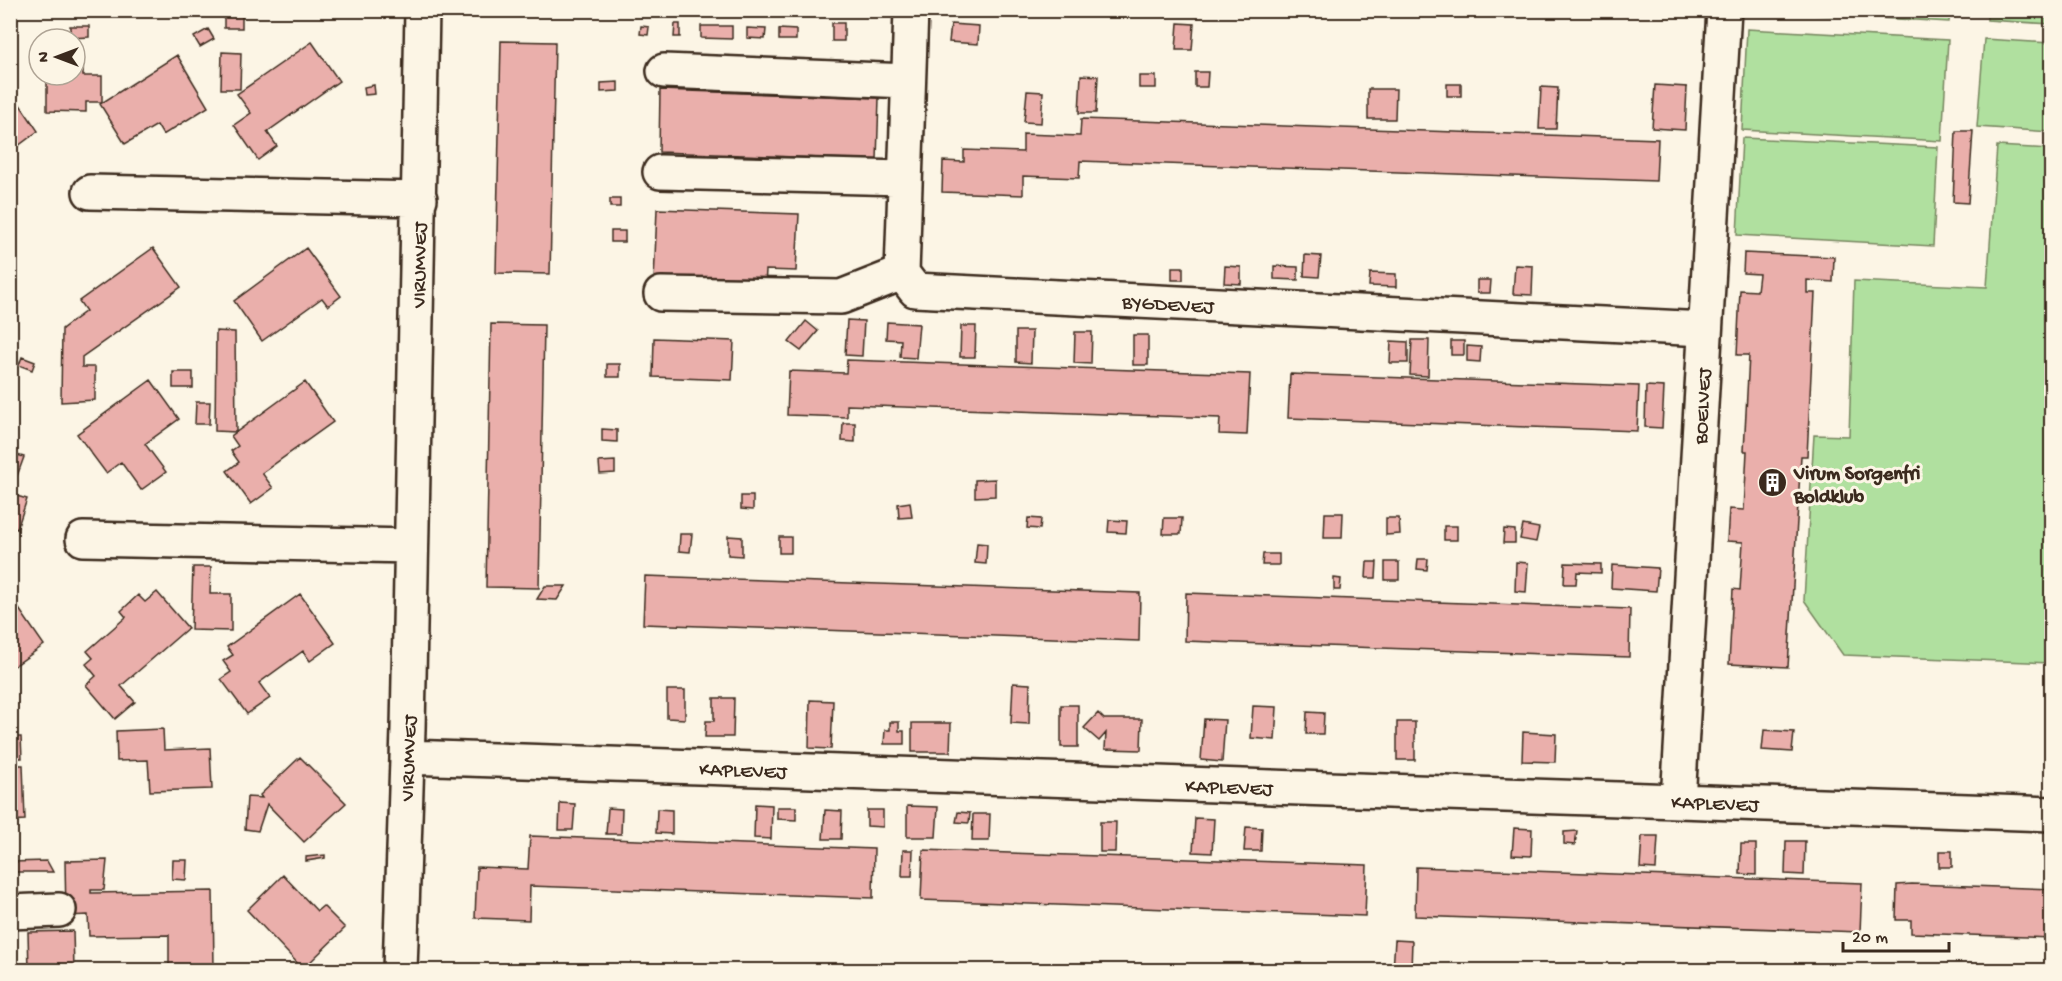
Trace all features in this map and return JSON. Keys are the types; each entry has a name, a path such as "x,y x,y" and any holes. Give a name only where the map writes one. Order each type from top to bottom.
{"street":[{"name":"VIRUMVEJ","path":"400,970 420,199 422,10"},
{"path":"662,294 841,297 902,273 911,10"},
{"name":"BOELVEJ","path":"1678,801 1724,10"},
{"path":"664,71 908,81"},
{"path":"660,172 904,178"},
{"name":"VIRUMVEJ","path":"90,192 420,199"},
{"name":"BYGDEVEJ","path":"902,273 915,290 1706,329"},
{"path":"83,539 411,546"},
{"name":"KAPLEVEJ","path":"407,757 2052,814"},
{"path":"10,912 59,910"}],"green space":[{"path":"1950,10 1949,22 1756,11"},
{"path":"1987,11 2051,11 2051,24 1987,20"},
{"path":"1747,29 1948,40 1942,141 1742,130"},
{"path":"1984,39 2051,43 2051,132 1977,127"},
{"path":"1742,138 1938,147 1933,246 1737,235"},
{"path":"1997,146 2051,149 2051,663 1843,655 1804,600 1814,435 1849,436 1854,281 1987,287"}],"building":[{"path":"224,10 242,10 242,28 224,28"},
{"path":"832,23 844,23 844,41 832,41"},
{"path":"1178,23 1194,24 1192,50 1176,50"},
{"path":"675,24 680,24 680,37 674,37"},
{"path":"951,24 979,26 978,44 949,42"},
{"path":"89,26 89,37 87,37 87,27 70,27"},
{"path":"641,26 649,27 648,35 640,34"},
{"path":"701,26 732,26 732,39 701,38"},
{"path":"747,28 766,29 765,39 747,38"},
{"path":"208,29 214,39 200,47 194,37"},
{"path":"779,29 796,30 796,40 779,40"},
{"path":"501,41 555,42 550,274 496,273"},
{"path":"312,42 339,81 267,132 277,146 258,160 234,125 251,113 237,94"},
{"path":"222,52 241,53 240,89 221,89"},
{"path":"177,55 208,107 163,135 157,125 125,144 100,104"},
{"path":"1195,72 1208,72 1207,87 1195,87"},
{"path":"1081,75 1098,76 1096,113 1079,113"},
{"path":"87,76 102,76 102,102 86,102 86,112 47,111 47,87 87,87"},
{"path":"1139,76 1156,76 1156,88 1139,88"},
{"path":"618,82 618,91 601,92 601,83"},
{"path":"1447,84 1461,84 1461,96 1447,96"},
{"path":"374,85 375,94 365,95 364,87"},
{"path":"1655,85 1687,87 1685,130 1652,128"},
{"path":"1541,87 1558,88 1556,129 1539,129"},
{"path":"1368,89 1396,89 1395,119 1368,119"},
{"path":"10,90 38,131 10,152"},
{"path":"660,90 879,98 877,160 659,152"},
{"path":"1027,91 1043,92 1041,123 1024,122"},
{"path":"1081,119 1658,139 1656,181 1080,161 1079,178 1023,176 1023,195 942,192 943,161 964,162 964,150 1023,152 1023,134 1080,136"},
{"path":"1956,131 1973,131 1968,203 1953,202"},
{"path":"610,199 620,199 620,207 610,207"},
{"path":"657,209 799,214 796,271 766,270 765,286 654,282"},
{"path":"611,231 625,231 625,242 611,242"},
{"path":"153,248 181,287 82,357 82,367 95,367 95,400 61,402 62,329 86,311 79,301"},
{"path":"306,248 341,296 328,306 322,298 262,341 234,301"},
{"name":"Virum Sorgenfri Boldklub","path":"1744,253 1834,257 1833,282 1807,280 1807,293 1815,293 1807,456 1801,456 1788,667 1729,664 1733,589 1740,590 1743,542 1727,541 1729,509 1744,510 1747,451 1744,451 1749,355 1737,355 1740,290 1757,291 1759,274 1743,273"},
{"path":"1305,255 1321,256 1319,277 1304,276"},
{"path":"1515,265 1533,266 1532,295 1513,294"},
{"path":"1225,266 1241,267 1241,284 1224,283"},
{"path":"1274,266 1298,267 1298,280 1274,279"},
{"path":"1172,267 1183,267 1183,280 1172,280"},
{"path":"1370,273 1396,274 1396,287 1369,286"},
{"path":"1477,280 1491,280 1490,293 1477,293"},
{"path":"847,320 864,321 862,356 845,355"},
{"path":"806,321 818,331 801,351 789,342"},
{"path":"887,322 919,324 916,358 900,357 901,340 886,339"},
{"path":"491,324 544,325 539,588 486,587"},
{"path":"961,326 976,326 975,357 960,357"},
{"path":"216,331 235,332 236,432 215,431"},
{"path":"1016,331 1032,331 1031,363 1016,362"},
{"path":"1075,332 1092,332 1091,364 1074,363"},
{"path":"1133,335 1148,335 1148,365 1133,365"},
{"path":"654,338 734,341 732,380 653,377"},
{"path":"1412,340 1429,340 1428,376 1410,375"},
{"path":"1391,341 1408,342 1408,363 1390,363"},
{"path":"1451,341 1464,341 1464,355 1451,355"},
{"path":"1467,346 1481,347 1480,362 1467,361"},
{"path":"22,357 35,362 32,370 19,365"},
{"path":"847,360 1250,374 1247,435 1219,434 1220,418 847,405 847,417 787,415 789,371 846,373"},
{"path":"607,364 620,364 620,377 607,377"},
{"path":"173,372 193,372 193,388 173,388"},
{"path":"1290,374 1639,386 1637,431 1288,418"},
{"path":"151,380 179,419 145,444 166,472 141,490 121,462 106,473 77,434"},
{"path":"305,382 333,422 262,473 273,488 251,504 227,471 239,462 231,451 238,446 231,436"},
{"path":"1646,386 1664,387 1662,428 1645,427"},
{"path":"196,402 210,402 209,424 195,424"},
{"path":"843,423 855,423 855,442 842,441"},
{"path":"602,429 617,430 617,442 602,441"},
{"path":"10,453 24,457 17,476 10,473"},
{"path":"615,461 615,473 600,474 599,462"},
{"path":"995,479 995,496 975,497 975,480"},
{"path":"10,494 27,499 17,529 10,527"},
{"path":"741,496 753,496 753,510 741,509"},
{"path":"910,502 912,517 899,518 898,504"},
{"path":"1325,513 1343,513 1342,538 1324,538"},
{"path":"1028,518 1041,519 1040,529 1027,528"},
{"path":"1164,518 1182,518 1181,534 1163,534"},
{"path":"1386,518 1399,518 1400,534 1386,535"},
{"path":"1109,520 1127,521 1126,533 1108,532"},
{"path":"1523,525 1539,528 1536,542 1520,539"},
{"path":"1444,526 1457,526 1457,540 1444,540"},
{"path":"1504,529 1515,530 1515,543 1503,543"},
{"path":"680,534 692,534 690,552 679,551"},
{"path":"728,536 742,537 742,556 728,555"},
{"path":"779,537 791,537 791,553 779,553"},
{"path":"977,543 987,544 986,564 975,563"},
{"path":"1263,554 1279,554 1279,565 1262,565"},
{"path":"1418,559 1428,559 1427,570 1417,569"},
{"path":"1367,562 1377,562 1376,578 1366,578"},
{"path":"1385,562 1399,562 1399,580 1385,580"},
{"path":"1516,562 1528,563 1526,592 1515,591"},
{"path":"1565,563 1601,564 1601,573 1577,572 1576,584 1564,584"},
{"path":"1612,565 1658,568 1656,591 1611,588"},
{"path":"193,567 211,567 210,594 231,594 231,631 191,630"},
{"path":"645,576 1140,593 1139,641 643,624"},
{"path":"1334,578 1341,579 1340,590 1334,590"},
{"path":"545,586 566,586 557,600 537,599"},
{"path":"157,592 188,628 121,686 135,702 115,719 86,685 96,676 86,664 93,658 87,651 126,617 121,611 138,595 145,602"},
{"path":"1186,593 1630,609 1629,657 1185,641"},
{"path":"300,594 335,643 310,661 303,651 259,683 270,698 247,714 221,679 231,672 223,661 233,655 227,647"},
{"path":"17,606 44,645 10,669 10,610"},
{"path":"1013,683 1030,684 1029,724 1011,723"},
{"path":"667,690 685,690 685,719 667,718"},
{"path":"714,698 734,698 733,737 705,737 706,721 714,721"},
{"path":"810,700 833,701 831,749 809,748"},
{"path":"1061,705 1078,705 1078,747 1061,747"},
{"path":"1253,706 1277,707 1275,740 1251,738"},
{"path":"1307,712 1324,713 1323,734 1306,734"},
{"path":"1098,713 1104,719 1142,719 1141,750 1105,749 1106,733 1099,741 1084,728"},
{"path":"1204,719 1225,720 1222,762 1201,760"},
{"path":"890,722 899,722 899,731 904,731 904,744 884,744 885,730 890,730"},
{"path":"1397,722 1415,722 1415,760 1397,760"},
{"path":"912,723 951,723 950,752 912,752"},
{"path":"163,729 164,750 210,748 212,789 150,791 148,760 117,761 116,731"},
{"path":"1764,730 1794,732 1792,752 1762,750"},
{"path":"1523,732 1556,734 1555,762 1522,761"},
{"path":"10,737 21,737 22,758 10,758"},
{"path":"300,757 346,803 304,842 267,804 258,831 245,829 247,797 262,798 260,795"},
{"path":"10,765 23,765 25,820 10,821"},
{"path":"560,803 575,804 573,830 559,830"},
{"path":"755,804 772,805 771,839 754,838"},
{"path":"907,806 938,807 936,837 907,837"},
{"path":"777,807 796,807 796,820 777,819"},
{"path":"608,808 622,809 621,834 606,834"},
{"path":"657,809 672,810 672,834 656,833"},
{"path":"825,810 842,811 841,839 823,839"},
{"path":"867,810 883,810 883,827 867,826"},
{"path":"958,812 970,813 969,823 956,822"},
{"path":"973,814 990,814 989,841 972,841"},
{"path":"1195,818 1214,819 1212,853 1193,852"},
{"path":"1100,822 1116,822 1115,852 1100,852"},
{"path":"1246,827 1262,828 1261,851 1244,851"},
{"path":"1514,828 1532,829 1531,856 1512,855"},
{"path":"1577,831 1575,845 1564,844 1564,832"},
{"path":"530,836 874,849 873,898 530,886 529,920 475,918 477,867 528,869"},
{"path":"1642,836 1658,836 1656,869 1640,868"},
{"path":"1786,841 1805,841 1804,875 1785,874"},
{"path":"1741,844 1756,844 1756,875 1740,874"},
{"path":"903,850 913,850 912,876 902,876"},
{"path":"923,850 1367,865 1365,916 921,900"},
{"path":"1939,851 1952,851 1952,867 1939,867"},
{"path":"325,855 325,858 306,861 306,857"},
{"path":"107,860 104,890 91,890 91,893 213,891 214,970 169,970 169,935 89,936 88,915 66,916 65,861"},
{"path":"173,860 187,860 186,880 172,879"},
{"path":"47,861 53,872 10,872 10,862"},
{"path":"1416,867 1862,883 1860,932 1415,916"},
{"path":"283,875 317,911 323,906 345,928 303,969 247,910"},
{"path":"1897,885 2052,889 2052,938 1911,933 1911,920 1896,920"},
{"path":"73,931 74,970 29,970 28,932"},
{"path":"1395,940 1412,941 1411,970 1393,970"},
{"path":"751,966 764,966 764,970 751,970"}],"place":[{"name":"Virum Sorgenfri Boldklub","path":"1773,483"}]}
